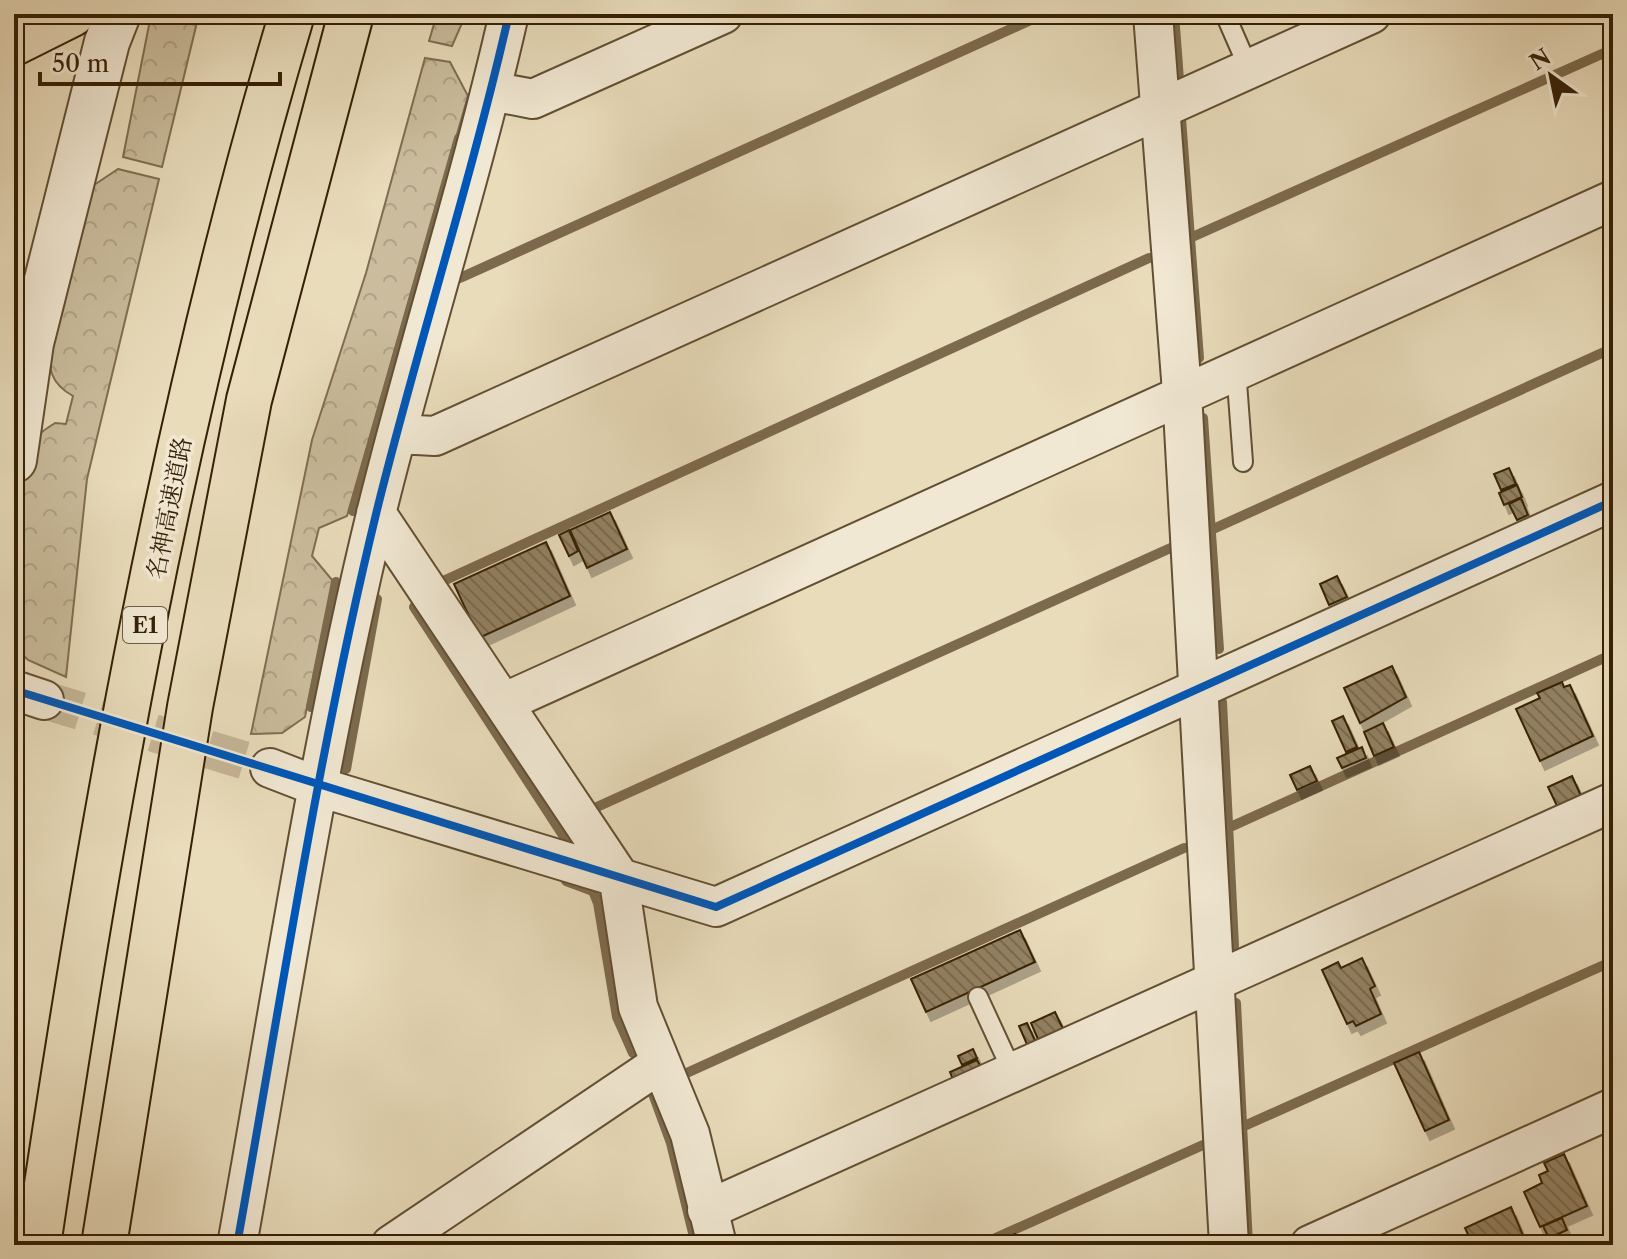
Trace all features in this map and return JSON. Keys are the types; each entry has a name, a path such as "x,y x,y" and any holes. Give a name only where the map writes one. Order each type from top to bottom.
{"highway":[{"name":"名神高速道路","path":"38,1245 81,954 191,392 244,173 292,14"},
{"name":"E1","path":"104,1245 190,707 249,400 351,14"}],"street":[{"path":"14,460 31,343 107,42 118,14"},
{"path":"237,1245 319,787 376,513 491,91 509,14"},
{"path":"491,91 533,99 723,14"},
{"path":"1153,14 1182,392 1229,1245"},
{"path":"397,434 435,436 1371,14"},
{"path":"503,703 1182,392 1613,200"},
{"path":"270,768 319,787 716,907 1613,501"},
{"path":"376,513 618,875 638,1007 690,1134 712,1228 1013,1073 1613,802"},
{"path":"391,1245 661,1063"},
{"path":"1310,1245 1613,1108"}],"lane":[{"path":"1225,14 1249,69"},
{"path":"1236,368 1243,462"},
{"path":"978,997 1013,1073"}],"green space":[{"path":"199,14 162,167 123,157 151,15"},
{"path":"437,14 466,14 452,46 429,41"},
{"path":"425,58 450,62 468,96 347,516 319,528 312,556 333,581 305,717 282,733 251,734 312,440 366,273"},
{"path":"118,169 159,179 87,479 66,677 28,660 14,646 18,508 28,456 36,438 55,423 66,424 73,396 56,381 51,361 64,285 88,189"}],"building":[{"path":"1509,468 1516,484 1501,490 1494,474"},
{"path":"1517,485 1522,497 1504,505 1499,493"},
{"path":"1521,498 1528,515 1517,520 1509,504"},
{"path":"610,512 627,549 587,568 570,530"},
{"path":"569,530 578,551 569,556 559,535"},
{"path":"546,542 570,596 479,638 454,584"},
{"path":"1337,576 1347,597 1329,605 1320,584"},
{"path":"1392,666 1406,697 1360,723 1344,688"},
{"path":"1562,682 1564,687 1570,685 1593,736 1540,761 1516,709 1540,698 1537,693"},
{"path":"1343,716 1357,747 1346,752 1332,721"},
{"path":"1383,723 1394,747 1374,756 1364,732"},
{"path":"1362,747 1366,758 1342,768 1337,758"},
{"path":"1310,766 1317,781 1297,790 1290,775"},
{"path":"1572,776 1582,798 1558,808 1548,787"},
{"path":"1020,930 1035,962 926,1012 911,979"},
{"path":"1362,958 1375,986 1370,989 1381,1014 1356,1026 1353,1021 1347,1024 1322,970 1338,962 1341,968"},
{"path":"1055,1012 1065,1033 1040,1044 1031,1023"},
{"path":"1027,1023 1037,1045 1029,1049 1019,1026"},
{"path":"973,1049 977,1058 962,1065 958,1056"},
{"path":"1419,1052 1449,1120 1425,1131 1394,1063"},
{"path":"977,1060 982,1069 954,1082 950,1072"},
{"path":"1564,1154 1587,1206 1540,1227 1524,1192 1542,1183 1539,1175 1548,1171 1544,1163"},
{"path":"1511,1207 1527,1245 1473,1245 1465,1228"},
{"path":"1562,1218 1567,1230 1549,1238 1543,1226"},
{"path":"1015,1234 1020,1245 989,1245"}],"waterway":[{"path":"460,278 1044,14"},
{"path":"1174,14 1179,80"},
{"path":"1190,238 1613,49"},
{"path":"1181,118 1199,358"},
{"path":"353,511 459,138"},
{"path":"441,582 1149,258"},
{"path":"1211,530 1613,348"},
{"path":"1203,418 1219,649"},
{"path":"588,811 1175,546"},
{"path":"311,707 336,582"},
{"path":"346,769 377,599"},
{"path":"414,607 574,852"},
{"path":"1228,828 1613,654"},
{"path":"1222,702 1234,946"},
{"path":"680,1076 1184,848"},
{"path":"566,881 593,891 598,903 617,1017 633,1053"},
{"path":"1242,1127 1613,961"},
{"path":"1236,1003 1248,1245"},
{"path":"652,1091 671,1143 696,1245"},
{"path":"980,1245 1203,1145"}],"tunnel":[{"path":"44,700 270,768"}],"cycle path":[{"path":"237,1245 301,876 356,601 393,448 509,14"},
{"path":"14,690 716,907 1613,501"}]}
